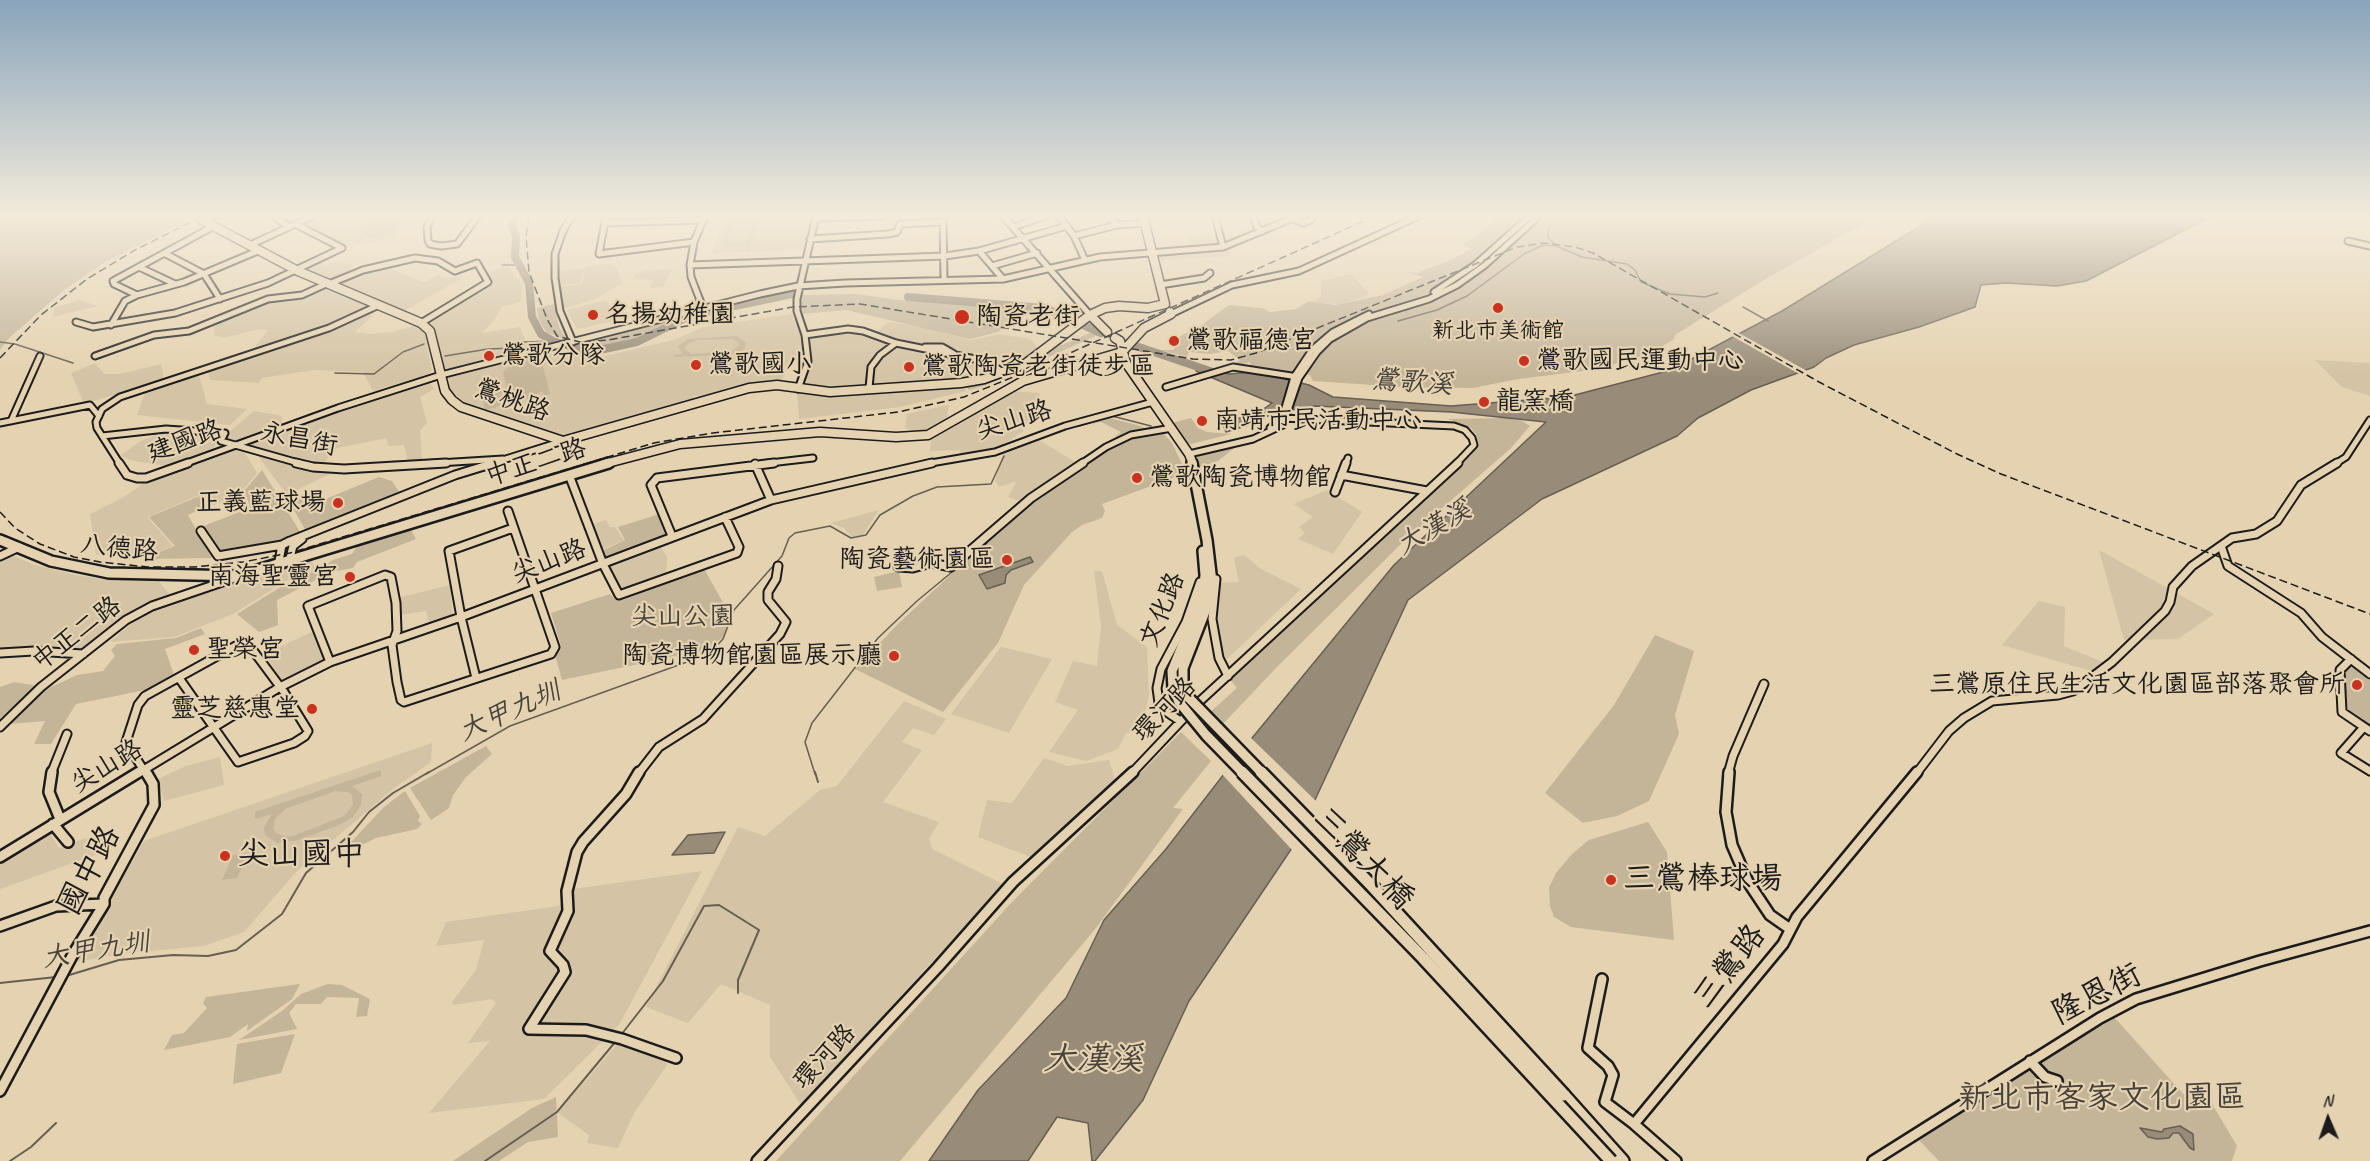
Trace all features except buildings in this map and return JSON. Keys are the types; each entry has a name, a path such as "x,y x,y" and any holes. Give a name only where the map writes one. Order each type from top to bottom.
{"main road":[{"path":"563,441 749,388 777,385 830,392 984,379 1025,364 1088,317 1105,308 1119,306 1148,308 1165,304 1156,270"},
{"path":"298,271 422,323"},
{"path":"1124,350 1144,328 1171,313"},
{"path":"1088,317 1107,332"},
{"name":"鶯桃路","path":"422,323 430,331 445,391 462,407 563,441"},
{"name":"文化路","path":"1115,338 1120,341 1124,350 1126,363 1188,453 1194,468 1199,504 1203,514 1207,562"},
{"name":"中正二路","path":"238,576 278,566 634,455 680,444 820,432 896,437 928,435 1023,381 1124,350"},
{"name":"八德路","path":"0,540 51,561 110,573 238,576"},
{"name":"三鶯大橋","path":"1207,562 1203,595 1172,671 1173,688 1186,703 1206,735 1427,955 1623,1161"},
{"path":"1186,703 1427,955"},
{"name":"三鶯大橋","path":"1427,955 1611,1161"}],"street":[{"path":"133,270 113,281 114,284 137,295"},
{"path":"146,270 175,284"},
{"path":"197,270 204,274 220,299"},
{"path":"111,326 125,301 213,270"},
{"path":"95,356 154,335 189,331 220,316 268,299 302,295 363,270"},
{"path":"422,323 488,282 481,270"},
{"path":"555,270 558,303 572,342 703,308 798,288 944,279 1003,279 1049,270"},
{"path":"690,270 691,278 703,308"},
{"path":"798,389 808,361 805,335 799,324 797,299 803,270"},
{"path":"944,270 944,279"},
{"path":"996,270 1003,279"},
{"path":"1050,270 1088,317"},
{"path":"1171,313 1232,285 1301,270"},
{"path":"1188,453 1252,440 1277,429 1285,417 1296,379 1312,350 1333,332 1361,316 1425,296 1452,282 1468,270"},
{"path":"1296,379 1317,352 1332,338 1367,318 1429,298 1457,285 1478,270"},
{"path":"76,322 93,327 111,326 175,313 298,271"},
{"path":"1160,285 1204,278 1210,273"},
{"path":"0,423 90,405 99,416 108,404 120,397 329,328 379,305"},
{"path":"805,335 848,329 863,331 915,347 942,346 956,355 985,361 1003,372"},
{"name":"建國路","path":"99,416 96,422 102,436 127,475 146,478 232,446 441,375 572,342"},
{"path":"869,388 872,367 880,355 896,343"},
{"path":"11,421 40,356"},
{"path":"1166,387 1233,367 1296,379"},
{"name":"尖山路","path":"0,857 280,687 330,662 535,590 771,500 939,461 995,452 1065,426 1153,402"},
{"name":"環河路","path":"757,1161 1013,882 1139,767 1180,721 1186,703 1228,676 1427,492 1467,454 1474,444 1465,430 1454,426 1285,417"},
{"name":"三鶯路","path":"1634,1124 1784,944 1797,917 1889,809 1949,731 1983,705 2001,700 2058,695 2073,691 2083,684 2112,662 2165,611 2173,587 2192,566 2232,538 2256,534 2277,521 2301,485 2346,457 2370,420"},
{"path":"898,567 913,568 931,563 951,567 986,540 1031,498 1106,447 1131,435 1172,428"},
{"name":"永昌街","path":"102,436 166,429 225,433 221,441 232,446 313,467 345,469 503,459"},
{"path":"201,531 218,556 282,546 455,475 563,441"},
{"path":"672,536 651,485 657,478 813,458"},
{"path":"1335,492 1348,458"},
{"path":"755,464 771,500"},
{"path":"1341,475 1427,492"},
{"path":"571,480 603,564 619,595 737,553 739,547 726,517"},
{"path":"330,662 308,606 385,575 391,577 396,603 397,631 392,645 397,682 401,700 404,702 551,654 555,647 508,511"},
{"path":"476,678 461,617 449,552 513,528"},
{"path":"289,562 293,546 315,532"},
{"path":"278,566 282,546"},
{"path":"2221,546 2228,566 2301,613 2322,637 2370,674"},
{"path":"0,556 17,548"},
{"path":"1207,562 1216,582 1212,612 1213,627 1220,658 1228,676"},
{"name":"文化路","path":"1180,721 1164,710 1159,703 1158,678 1196,598 1207,562"},
{"path":"676,1058 619,1038 586,1030 529,1029 565,972 563,965 550,951 568,912 567,891 577,852 583,842 626,794 636,776 659,747 703,719 780,634 786,622 768,600 768,592 776,579 778,566"},
{"name":"中正二路","path":"0,727 41,687 138,613 238,576"},
{"path":"241,643 249,645 280,687 308,731 300,740 238,762 179,678 241,643"},
{"path":"0,653 34,651 83,654"},
{"path":"2351,659 2340,670 2342,712 2367,729 2341,753 2370,771"},
{"name":"國中路","path":"0,1091 104,904 104,898 154,805 153,784 126,742 138,705 145,696 179,678"},
{"path":"1764,684 1733,756 1727,779 1726,812 1732,845 1748,882 1770,915 1790,929"},
{"path":"67,734 50,777 49,792 57,822 68,842"},
{"path":"0,926 56,906 104,904"},
{"name":"隆恩街","path":"1873,1161 2100,1018 2151,993 2370,931"},
{"path":"1602,979 1588,1048 1608,1066 1613,1075 1605,1102 1676,1161"},
{"path":"2030,1061 2045,1077 2057,1081"}],"shaded area":[{"path":"303,270 351,270 329,282"},
{"path":"368,270 394,270 424,282 438,275 445,278 466,276 404,311 335,284 346,276"},
{"path":"511,270 522,285 521,302 502,307 482,333 520,327 529,350 445,371 435,333 426,322 491,282 485,273"},
{"path":"584,270 580,283 559,285 558,271"},
{"path":"585,270 617,270 622,283 595,299 563,309 559,287 582,284"},
{"path":"672,270 663,287 650,288 652,280 634,279 634,275 643,271"},
{"path":"1351,274 1369,293 1367,296 1340,304 1318,303 1316,299 1321,297 1321,281"},
{"path":"324,286 372,305 352,317 251,352 268,330 259,329 224,338 215,336 213,323 255,306 315,293"},
{"path":"79,300 98,306 53,317 54,308"},
{"name":"名揚幼稚園","path":"606,300 619,320 577,329 567,310"},
{"path":"372,311 375,313 355,332 368,334 392,332 417,325 425,335 432,371 426,376 373,391 363,372 314,370 262,378 259,383 210,380 208,371 330,330"},
{"path":"792,314 802,336 805,356 791,357 782,381 762,382 708,397 694,396 694,401 568,435 554,434 463,403 450,388 448,378 547,353 600,357 674,340 703,327"},
{"name":"鶯歌陶瓷老街徒步區","path":"888,322 918,326 970,340 999,334 1031,339 1040,351 1022,363 963,382 966,391 900,407 799,419 797,393 810,361 807,336 849,330 873,335"},
{"path":"2315,360 2370,363 2370,396 2342,387"},
{"path":"95,363 104,374 120,374 161,364 164,380 84,404 71,373"},
{"path":"199,375 207,404 247,409 230,425 137,415 145,393"},
{"path":"429,382 434,389 420,397 427,423 420,430 422,460 408,462 404,445 388,446 387,438 337,448 322,465 240,445 343,408"},
{"path":"1011,391 1039,393 1042,401 1033,405 1034,420 1021,429 1024,431 995,450 960,456 960,450 930,451 931,437"},
{"path":"949,405 946,422 925,434 905,428 907,414"},
{"path":"254,411 282,416 282,426 238,441 227,439 229,432"},
{"path":"165,431 221,435 212,451 167,466 134,461 120,456 139,442"},
{"path":"1039,440 1077,463 1021,502 1008,497 1017,481 999,487 995,480 1003,453"},
{"path":"232,449 245,453 257,473 243,490 232,494 231,500 209,506 207,492 147,517 173,546 141,559 96,554 90,514 124,497 148,480"},
{"path":"258,456 309,469 336,471 287,495"},
{"path":"1327,490 1362,512 1333,554 1298,539 1305,533 1299,527 1313,517 1294,504"},
{"path":"879,510 863,535 852,537 844,528 831,523"},
{"path":"606,520 610,527 615,527 624,540 601,550 593,524"},
{"path":"660,546 667,557 666,578 622,592 610,565"},
{"path":"2099,550 2214,614 2178,639 2124,640"},
{"path":"10,554 32,564 75,575 100,579 157,579 172,597 149,606 82,652 47,648 0,653 0,558"},
{"path":"1244,555 1261,569 1301,589 1227,659 1222,654 1216,620 1218,583 1239,582 1234,558"},
{"path":"311,559 315,570 286,581 233,614 174,637 110,642 135,620 155,610"},
{"path":"1094,571 1102,571 1117,625 1147,647 1149,696 1140,731 1126,733 1118,749 1086,761 1049,752 1078,710 1055,702 1073,661 1097,666 1101,625"},
{"path":"450,585 453,617 430,626 426,611 399,615 398,598"},
{"path":"2039,601 2065,607 2064,646 2103,662 2091,671 2002,645"},
{"path":"312,632 323,659 282,680 264,654"},
{"path":"1001,647 1052,659 1009,733 951,714"},
{"path":"904,701 946,719 934,735 913,728 902,742 922,750 883,802 939,822 929,839 932,849 1003,884 801,1105 770,1057 770,1005 721,984 688,1023 646,1007 738,827 765,836 820,790 837,786"},
{"name":"尖山國中","path":"432,743 431,762 393,789 297,871 244,932 204,946 128,953 75,962 144,841"},
{"path":"220,757 224,785 164,801 158,779 186,766"},
{"path":"1044,758 1068,766 1109,760 1115,780 1033,858 978,837 987,800 1012,803"},
{"path":"49,831 59,848 86,838 101,853 0,889 0,861"},
{"path":"702,871 619,1025 544,1099 429,1113 490,1041 468,1043 496,1003 492,999 454,1005 452,1002 476,970 484,940 436,946 446,922 559,906 573,889"},
{"path":"619,1042 665,1058 667,1065 634,1113 618,1148 587,1143 589,1135 558,1113"}],"green space":[{"path":"0,270 93,270 64,290 9,338 0,350"},
{"path":"1424,270 1781,270 1648,354 1599,369 1518,379 1473,388 1403,387 1313,381 1310,375 1251,368 1250,362 1232,365 1240,360 1228,351 1210,354 1190,352 1191,347 1187,357 1161,350 1173,350 1180,341 1179,337 1203,324 1229,305 1262,308 1270,312 1296,309 1309,301 1335,305 1383,295 1423,277 1407,272 1417,273"},
{"path":"855,294 899,300 1040,309 1009,323 998,332 970,339 846,310 802,314 802,295"},
{"path":"554,304 559,327 567,340 546,332 539,320 537,308"},
{"path":"691,315 634,342 596,349 576,346"},
{"path":"1090,333 1100,334 986,385 969,390 964,384 1025,365 1057,343 1062,345"},
{"path":"736,336 746,342 745,348 740,352 744,352 743,354 674,357 683,354 678,346 688,339","holes":["733,339 740,344 731,352 691,354 684,348 696,340"]},
{"path":"540,355 550,394 544,396 543,391 523,400 509,397 503,372 515,361 534,359 534,356"},
{"path":"501,389 503,394 489,398 503,395 504,400 498,402 504,401 505,405 485,410 481,394"},
{"path":"1109,418 1137,425 1147,431 1109,444 1121,432 1101,422 1091,424"},
{"path":"1191,418 1198,428 1207,432 1231,434 1191,444 1185,442 1172,423"},
{"path":"1506,418 1522,421 1530,426 1510,449 1400,545 1221,726 1208,714 1237,688 1229,678 1479,445 1476,434 1471,428 1448,419"},
{"name":"陶瓷藝術園區","path":"1160,430 1172,443 1183,466 1184,474 1102,504 1105,511 1102,518 1082,525 1072,532 1024,585 998,643 943,712 855,669 898,624 993,535 1028,507 1096,455 1121,443"},
{"path":"1238,445 1218,461 1200,467 1196,455"},
{"path":"262,470 302,535 273,544 217,553 201,527 250,508 245,490"},
{"path":"379,477 392,481 401,495 307,533 290,503 314,491 323,500"},
{"path":"207,493 207,506 188,515 212,558 142,559 175,546 149,517"},
{"path":"660,514 670,536 605,561 602,551 625,540 618,527"},
{"path":"411,530 416,539 357,562 353,568 331,572 277,600 278,625 259,632 237,614 287,583 333,560 352,554 357,546"},
{"name":"尖山公園","path":"704,569 732,618 723,637 706,650 562,680 555,655 561,646 551,613 610,594 615,599 623,600"},
{"path":"899,571 902,587 877,591 874,577"},
{"path":"201,628 205,634 165,649 174,675 150,689 76,704 51,744 34,744 45,721 9,724 19,710 45,690 77,675 103,671 115,656 111,650 117,644 176,638"},
{"path":"1655,635 1694,651 1675,715 1679,734 1649,801 1617,816 1583,823 1545,793 1614,705"},
{"path":"2351,659 2370,674 2370,731 2345,715 2340,670"},
{"path":"14,682 37,686 0,718 0,687"},
{"path":"1181,732 1211,761 1173,808 1183,809 1096,928 900,1161 776,1161 1013,901"},
{"path":"486,746 492,754 466,777 453,795 449,808 431,820 410,788"},
{"path":"381,770 381,776 352,786 362,794 361,805 353,817 339,825 298,840 277,843 265,835 264,828 272,814 255,819 255,812","holes":["335,791 348,792 352,795 353,805 344,816 293,836 286,837 276,833 273,829 275,819 285,809"]},
{"path":"405,791 420,816 418,821 422,824 417,829 376,838 356,848 340,849 353,840 384,807"},
{"name":"三鶯棒球場","path":"1648,822 1667,852 1674,940 1571,927 1554,917 1550,906 1549,888 1556,873 1572,854 1589,840"},
{"path":"249,853 237,878 222,880 233,855"},
{"path":"300,984 292,999 247,1031 248,1024 230,1037 164,1050 172,1035 184,1033 207,1008 203,1003 206,997"},
{"path":"328,984 342,985 370,999 367,1016 356,1017 359,998 327,997 321,1004 296,1004 289,1013 297,1029 239,1040 282,1011 301,994"},
{"name":"新北市客家文化園區","path":"2115,1018 2185,1096 2208,1097 2237,1146 2232,1161 1939,1161 1919,1140 1963,1107"},
{"path":"295,1034 281,1073 233,1084 237,1044"},
{"path":"556,1097 558,1137 528,1142 499,1161 453,1161 532,1108"}],"water":[{"name":"大漢溪","path":"1849,270 2107,270 2086,281 2057,286 2006,283 1981,285 1975,307 1919,327 1854,345 1826,358 1814,367 1751,390 1698,418 1677,436 1542,499 1408,600 1294,845 1189,1001 1143,1100 1095,1161 1092,1161 1088,1123 1057,1117 1028,1161 929,1161 978,1090 1066,998 1104,920 1166,849 1248,743 1394,565 1546,422 1451,412 1314,406 1274,413 1249,425 1226,432 1222,423 1258,413 1272,403 1196,371 1198,365 1229,374 1252,372 1276,377 1309,385 1333,397 1451,406 1567,397 1671,370 1782,311"},
{"path":"1030,557 1033,562 1011,570 1006,575 1005,583 987,589 979,575"},
{"path":"725,832 714,853 672,855 688,835"},
{"path":"2180,1126 2193,1134 2194,1150 2179,1133 2173,1133 2169,1138 2157,1139 2148,1137 2140,1128 2162,1132 2164,1129"}],"pier":[{"path":"1737,332 1809,372 1801,375 1730,335"},
{"path":"1250,737 1317,802 1293,851 1221,773"}],"waterway":[{"name":"鶯歌溪","path":"522,270 529,283 532,317 541,334 553,341 595,351 637,342 692,315 792,294"},
{"path":"1398,321 1437,310 1467,296 1502,270"},
{"path":"1635,270 1641,282 1670,294 1705,297 1718,293"},
{"name":"鶯歌溪","path":"908,297 1045,308 1101,333"},
{"path":"1743,307 1768,321"},
{"path":"445,356 488,349 512,348 523,342 553,341"},
{"path":"0,342 15,344 73,363"},
{"path":"335,373 374,374 403,352 424,344"},
{"name":"鶯歌溪","path":"1136,346 1210,371"},
{"name":"大甲九圳","path":"1079,426 1112,416 1151,426"},
{"name":"大甲九圳","path":"426,774 510,726 709,654 723,639 734,610 782,556 789,538 795,533 830,526 851,538 866,535 880,515 913,496 937,487 991,484 1004,456"},
{"path":"815,774 805,742 812,723 878,638 917,601 987,543"},
{"name":"大甲九圳","path":"66,976 119,960 173,955 208,956 236,950 282,914 306,873 353,832 369,812 393,793 429,772"},
{"path":"815,772 818,782"},
{"name":"大甲九圳","path":"621,1035 663,981 704,906 719,905 759,930 738,980 738,993"},
{"name":"大甲九圳","path":"0,983 56,977"},
{"name":"大甲九圳","path":"485,1161 557,1112 616,1041"},
{"path":"10,1161 31,1147 56,1123"}],"tunnel":[{"path":"1405,312 1409,311"}],"railway":[{"path":"0,358 41,315 102,270"},
{"path":"529,270 547,319 557,336 580,342 608,340 793,307 860,304 1093,343"},
{"path":"1093,343 1254,270"},
{"path":"1093,343 1193,359 1231,360 1256,353 1460,270"},
{"path":"1623,270 1819,382 1957,454 2001,474 2370,614"},
{"path":"0,512 15,528 40,544 74,557 148,567 194,567 243,562 290,553 654,443 713,433 898,412 964,397 1093,343"},
{"path":"0,534 32,547"}],"place":[{"name":"新北市美術館","path":"1498,308"},
{"name":"名揚幼稚園","path":"593,315"},
{"name":"陶瓷老街","path":"962,317"},
{"name":"鶯歌福德宮","path":"1174,341"},
{"name":"鶯歌分隊","path":"489,356"},
{"name":"鶯歌國民運動中心","path":"1524,361"},
{"name":"鶯歌國小","path":"696,365"},
{"name":"鶯歌陶瓷老街徒步區","path":"909,367"},
{"name":"龍窯橋","path":"1484,402"},
{"name":"南靖市民活動中心","path":"1202,421"},
{"name":"鶯歌陶瓷博物館","path":"1137,478"},
{"name":"正義藍球場","path":"338,503"},
{"name":"陶瓷藝術園區","path":"1007,560"},
{"name":"南海聖靈宮","path":"350,577"},
{"name":"聖榮宮","path":"194,650"},
{"name":"陶瓷博物館園區展示廳","path":"894,656"},
{"name":"三鶯原住民生活文化園區部落聚會所","path":"2357,685"},
{"name":"靈芝慈惠堂","path":"312,709"},
{"name":"尖山國中","path":"225,856"},
{"name":"三鶯棒球場","path":"1611,880"}]}
